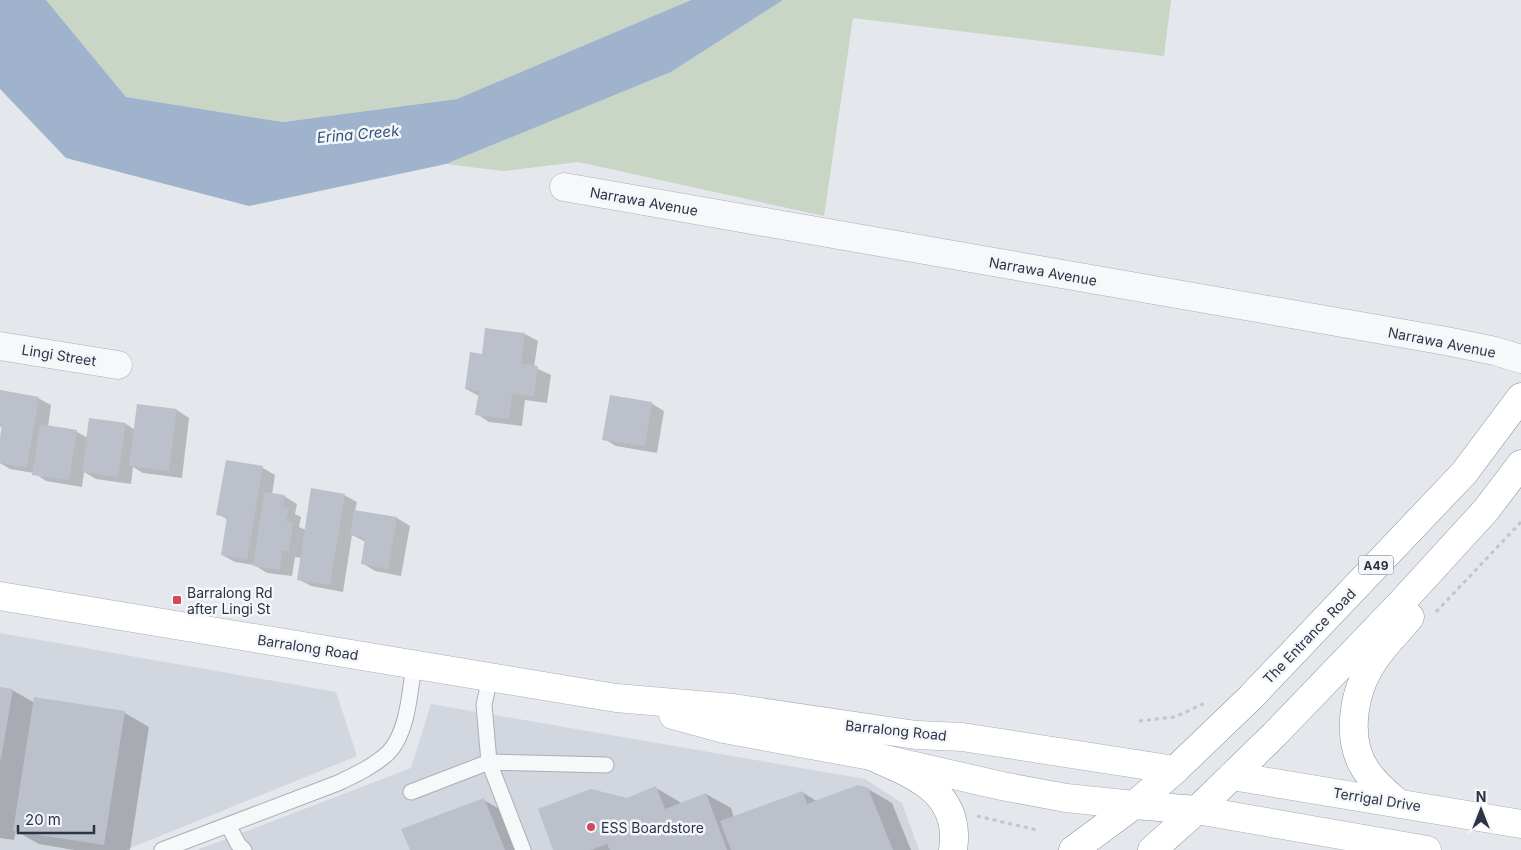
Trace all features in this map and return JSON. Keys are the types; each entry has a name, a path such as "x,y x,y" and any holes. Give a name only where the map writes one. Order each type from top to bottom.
{"main road":[{"name":"The Entrance Road","path":"1074,850 1134,805 1175,770 1251,697 1464,473 1521,398"},
{"path":"1397,802 1371,778 1360,760 1354,739 1354,716 1364,677 1375,658 1439,583 1486,510 1521,464"},
{"path":"1152,850 1232,776 1401,603 1486,510"},
{"name":"Barralong Road","path":"0,596 616,698 733,708 916,735 971,738 1175,770 1232,776"},
{"name":"Barralong Road","path":"616,698 724,729 871,756 1002,786 1066,798 1197,810"},
{"path":"871,756 915,776 932,787 944,802 951,819 954,840 953,850"},
{"name":"Terrigal Drive","path":"1232,776 1521,824"},
{"path":"1197,810 1427,850"}],"street":[{"name":"Narrawa Avenue","path":"564,187 1446,341 1495,351 1521,359"},
{"name":"Lingi Street","path":"0,346 118,365"}],"lane":[{"path":"162,850 358,774 388,752 399,734 406,713 414,664"},
{"path":"490,677 484,705 489,762 523,850"},
{"path":"410,792 489,762 606,765"},
{"path":"228,825 238,844 244,850"}],"path":[{"path":"1139,721 1175,717 1212,700"},
{"path":"974,815 1037,830"}],"shaded area":[{"path":"0,633 336,692 357,756 126,850 0,850"},
{"path":"431,704 865,779 902,803 919,850 197,850 411,768"}],"green space":[{"path":"46,0 691,0 457,99 283,122 126,97"},
{"path":"783,0 1171,0 1164,56 853,18 824,216 578,162 503,171 446,164 671,72"}],"water":[{"name":"Erina Creek","path":"0,0 46,0 126,97 283,122 457,99 691,0 783,0 671,72 446,164 249,206 66,158 0,89"}],"building":[{"path":"485,328 525,333 521,364 538,366 534,396 512,394 509,419 475,415 479,391 465,389 470,352 482,354"},
{"path":"0,390 39,397 27,468 0,463 2,424 0,424"},
{"path":"610,395 652,402 645,446 602,440"},
{"path":"137,404 177,409 169,471 129,466"},
{"path":"89,418 126,423 118,477 82,472"},
{"path":"40,424 77,430 69,480 32,475"},
{"path":"226,460 263,466 247,560 221,555 227,517 216,515"},
{"path":"311,488 345,494 330,585 297,580"},
{"path":"264,492 285,495 283,507 289,508 286,521 293,522 289,551 282,551 280,570 253,566"},
{"path":"354,510 397,517 388,569 361,564 365,538 350,535"},
{"path":"0,687 13,689 1,759 0,759"},
{"path":"34,697 125,711 104,845 13,831"},
{"path":"858,785 868,788 893,850 731,850 720,821 803,791 807,804"},
{"path":"656,786 665,809 706,793 727,850 610,850 607,844 591,850 553,850 538,809 591,789 627,798"},
{"path":"484,798 505,850 410,850 401,829"}],"place":[{"name":"Barralong Rd after Lingi St","path":"177,600"},
{"name":"ESS Boardstore","path":"591,827"}]}
